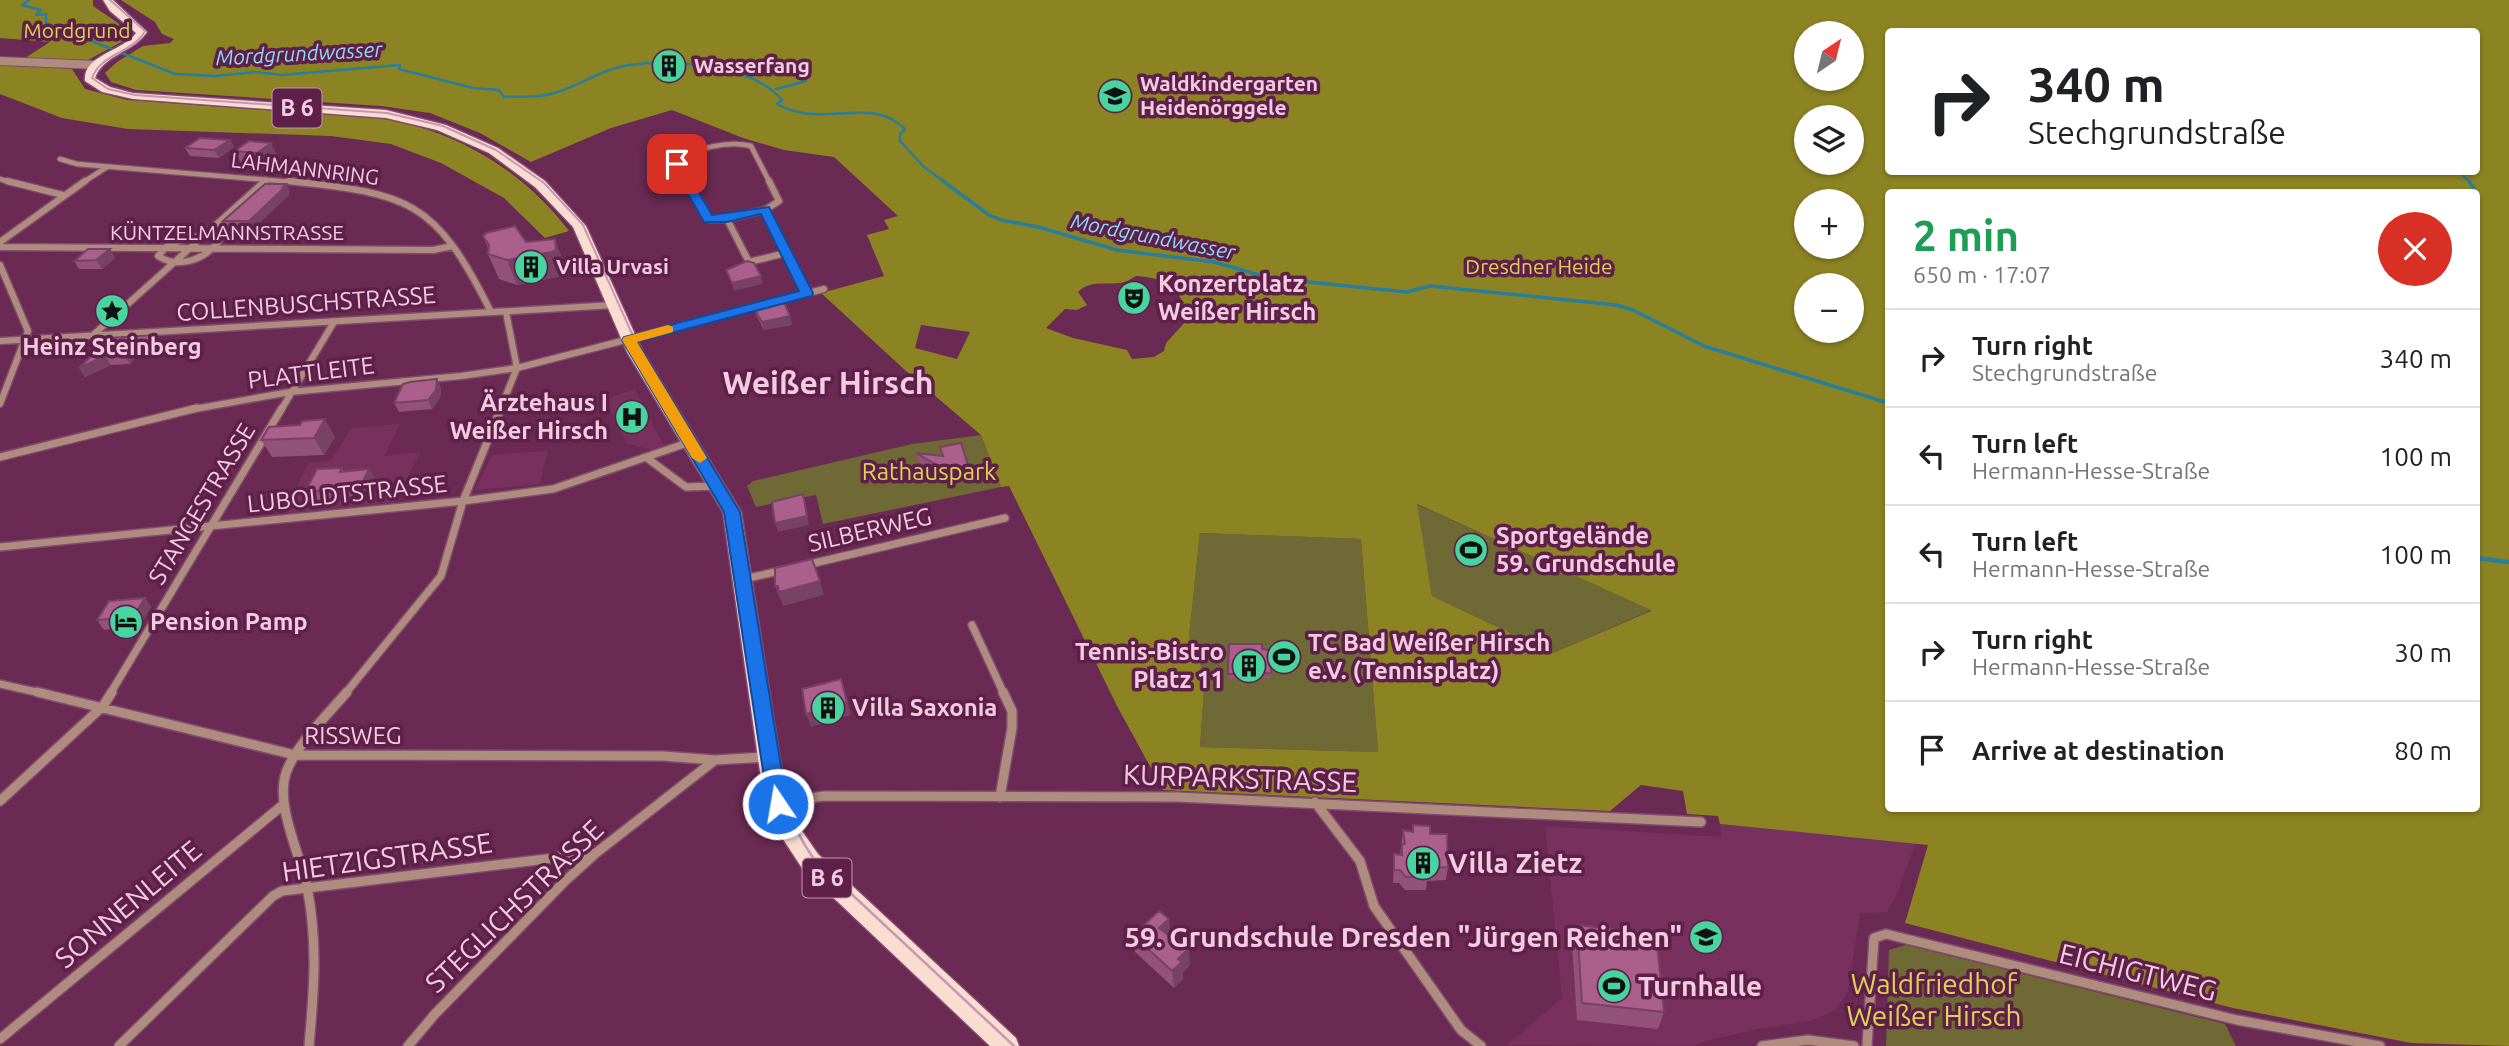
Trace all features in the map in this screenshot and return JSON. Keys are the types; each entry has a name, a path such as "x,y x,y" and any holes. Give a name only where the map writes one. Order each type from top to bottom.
{"main road":[{"path":"100,63 133,44 142,34 141,28 114,9 108,0"},
{"name":"B 6","path":"100,63 89,73 92,83 119,94 394,115 433,123 468,137 522,169 569,213 579,226 629,340 732,512 769,757 778,804 794,840 810,861 1007,1046"}],"street":[{"path":"0,61 100,63"},
{"path":"736,143 751,146 779,201 765,210 727,219 713,220 706,217 677,164 679,158 736,143"},
{"name":"LAHMANNRING","path":"60,159 77,164 352,190 405,202 429,220 453,246 474,277 491,312"},
{"path":"0,242 63,195 107,167"},
{"path":"0,179 19,186 63,195"},
{"path":"91,337 266,180"},
{"path":"765,210 807,293"},
{"path":"727,219 749,262 786,253"},
{"path":"203,235 217,239 214,249 196,258 174,262 160,260 158,256 163,248 186,237 203,235"},
{"name":"KÜNTZELMANNSTRASSE","path":"0,247 433,250 453,246"},
{"path":"0,265 28,331 0,404"},
{"name":"PLATTLEITE","path":"0,457 207,405 291,392 484,374 517,368 824,289"},
{"name":"COLLENBUSCHSTRASSE","path":"0,341 614,306"},
{"path":"309,1046 316,965 307,887 284,804 285,774 295,755 441,576 463,501 517,368 506,312"},
{"name":"STANGESTRASSE","path":"0,801 103,706 334,322"},
{"name":"LUBOLDTSTRASSE","path":"0,547 210,528 553,489 690,442"},
{"path":"647,458 686,487 717,486"},
{"name":"SILBERWEG","path":"802,566 1005,518"},
{"name":"SILBERWEG","path":"744,579 788,569"},
{"path":"972,625 1012,711 1012,728 1000,797"},
{"name":"RISSWEG","path":"0,684 103,706 295,755 663,756 715,760"},
{"path":"715,760 769,757"},
{"name":"STEGLICHSTRASSE","path":"408,1046 564,882 596,853 715,760"},
{"name":"KURPARKSTRASSE","path":"778,804 824,796 1177,797 1701,822"},
{"path":"1315,802 1360,861 1374,906 1461,1030 1481,1046"},
{"name":"SONNENLEITE","path":"0,1039 284,804"},
{"name":"HIETZIGSTRASSE","path":"118,1046 273,896 282,891 596,853"},
{"name":"EICHIGTWEG","path":"1867,1046 1874,938 1886,934 2236,1020 2380,1046"},
{"path":"1762,1046 1781,1040 1823,1039 1854,1046"}],"shaded area":[{"name":"Ärztehaus I Weißer Hirsch","path":"635,389 664,446 652,450 627,444 605,399"},
{"path":"400,424 384,456 421,452 394,502 285,513 308,463 331,461 351,428"},
{"path":"548,451 540,484 475,490 492,455"},
{"name":"59. Grundschule Dresden \"Jürgen Reichen\"","path":"1720,824 1916,842 1896,897 1887,912 1860,913 1848,991 1836,1010 1811,1021 1758,1029 1705,1041 1695,1046 1507,1045 1562,998 1545,826 1721,837"}],"green space":[{"name":"Mordgrund","path":"0,0 93,0 93,6 118,23 125,33 125,40 88,60 25,58 50,42 0,38"},
{"name":"Dresdner Heide","path":"121,0 2509,0 2509,1046 2411,1043 2233,1008 1905,923 1928,845 1720,824 1718,816 1687,814 1683,791 1641,785 1610,811 1163,790 1117,706 1009,486 1001,487 981,435 821,293 884,276 867,235 889,229 884,220 898,216 834,157 784,150 743,138 672,110 611,128 531,162 480,133 430,113 381,106 136,90 111,82 105,73 143,46 170,43 174,39 162,34 155,22","holes":["1136,276 1157,279 1177,291 1187,320 1166,343 1164,351 1154,357 1132,359 1127,350 1073,338 1046,328 1065,309 1077,310 1087,305 1078,292 1092,284 1121,283","921,325 970,332 957,359 915,348","1417,504 1651,611 1553,653 1432,596","1200,533 1361,539 1378,752 1200,747 1205,676 1189,637"]},
{"path":"0,64 72,69 85,89 127,100 378,118 406,124 460,143 508,171 551,209 569,231 545,238 504,198 441,163 391,144 331,136 128,129 62,118 0,94"},
{"name":"Rathauspark","path":"981,435 1001,487 823,524 816,495 756,507 747,486 753,481 912,444"},
{"name":"Sportgelände 59. Grundschule","path":"1416,504 1652,610 1553,653 1432,596"},
{"name":"TC Bad Weißer Hirsch e.V. (Tennisplatz)","path":"1200,533 1361,539 1378,752 1200,747 1205,676 1189,637"},
{"name":"Waldfriedhof Weißer Hirsch","path":"1906,945 2225,1024 2236,1046 1886,1046 1889,950"}],"building":[{"path":"200,138 230,140 214,150 185,148"},
{"path":"249,141 271,143 257,153 235,151"},
{"path":"265,184 286,184 249,221 223,221"},
{"path":"515,226 526,242 555,239 556,250 507,260 488,254 489,245 483,236"},
{"path":"88,249 110,249 96,260 74,261"},
{"path":"747,261 754,263 761,276 732,283 726,270"},
{"path":"776,299 783,300 790,316 762,322 753,307"},
{"path":"156,335 156,338 130,347 124,355 105,356 79,368 109,338"},
{"path":"437,379 436,390 428,400 394,403 403,384"},
{"path":"325,419 314,438 261,440 269,427 300,425 302,421"},
{"path":"961,443 969,468 949,472 916,453 943,456 940,447"},
{"path":"342,468 340,472 369,469 360,487 305,492 317,469"},
{"path":"803,494 807,516 775,523 772,502"},
{"path":"812,559 820,581 779,592 778,586 775,586 775,568"},
{"path":"145,598 133,617 97,620 109,601"},
{"name":"Tennis-Bistro Platz 11","path":"1229,644 1262,644 1262,649 1271,650 1271,673 1228,674"},
{"path":"841,679 847,702 806,714 802,689"},
{"name":"Villa Zietz","path":"1413,825 1430,826 1430,834 1447,834 1448,867 1428,868 1428,876 1406,877 1400,870 1394,870 1394,854 1402,855 1402,844 1405,844 1403,830 1413,832"},
{"path":"1159,911 1169,919 1159,928 1178,943 1181,940 1189,948 1178,959 1182,962 1172,971 1133,935"},
{"name":"Turnhalle","path":"1577,925 1656,934 1664,1012 1582,1003"}],"waterway":[{"name":"Mordgrundwasser","path":"29,0 22,5 41,10 36,15 46,14 46,23 175,74 215,76 255,72 282,75 400,65 399,69 473,88 499,90 504,97 552,94 629,65 667,63 711,67 752,78 782,100 777,104 794,111 812,114 877,114 892,119 905,129 900,134 900,141 924,167 946,183"},
{"path":"776,89 806,81"},
{"path":"2463,175 2470,183"},
{"name":"Mordgrundwasser","path":"943,181 989,215 1001,220 1038,227 1117,250 1214,262 1270,278 1406,292 1430,286 1616,305 1633,310 1704,346 1885,402"},
{"path":"2469,181 2474,189"},
{"name":"Mordgrundwasser","path":"2480,558 2509,562"}],"tram line":[{"path":"110,0 145,31 132,45 109,58 96,70 92,78 108,89 135,95 387,113 443,126 496,150 544,183 583,225 647,367 736,511 764,694"},
{"path":"764,692 774,758 785,800 792,820 814,859 1014,1046"}],"slow traffic":[{"path":"668,330 629,340 700,458"}],"place":[{"name":"Wasserfang","path":"669,66"},
{"name":"Waldkindergarten Heidenörggele","path":"1115,96"},
{"name":"Villa Urvasi","path":"531,267"},
{"name":"Konzertplatz Weißer Hirsch","path":"1134,298"},
{"name":"Heinz Steinberg","path":"112,311"},
{"name":"Ärztehaus I Weißer Hirsch","path":"632,417"},
{"name":"Sportgelände 59. Grundschule","path":"1471,550"},
{"name":"Pension Pamp","path":"126,622"},
{"name":"TC Bad Weißer Hirsch e.V. (Tennisplatz)","path":"1284,657"},
{"name":"Tennis-Bistro Platz 11","path":"1249,666"},
{"name":"Villa Saxonia","path":"828,708"},
{"name":"Villa Zietz","path":"1423,863"},
{"name":"59. Grundschule Dresden \"Jürgen Reichen\"","path":"1706,937"},
{"name":"Turnhalle","path":"1614,986"}],"district":[{"name":"Weißer Hirsch","path":"828,383"}],"route":[{"path":"677,164 709,219 727,219 765,210 807,293 629,340 732,512 778,804"}]}
